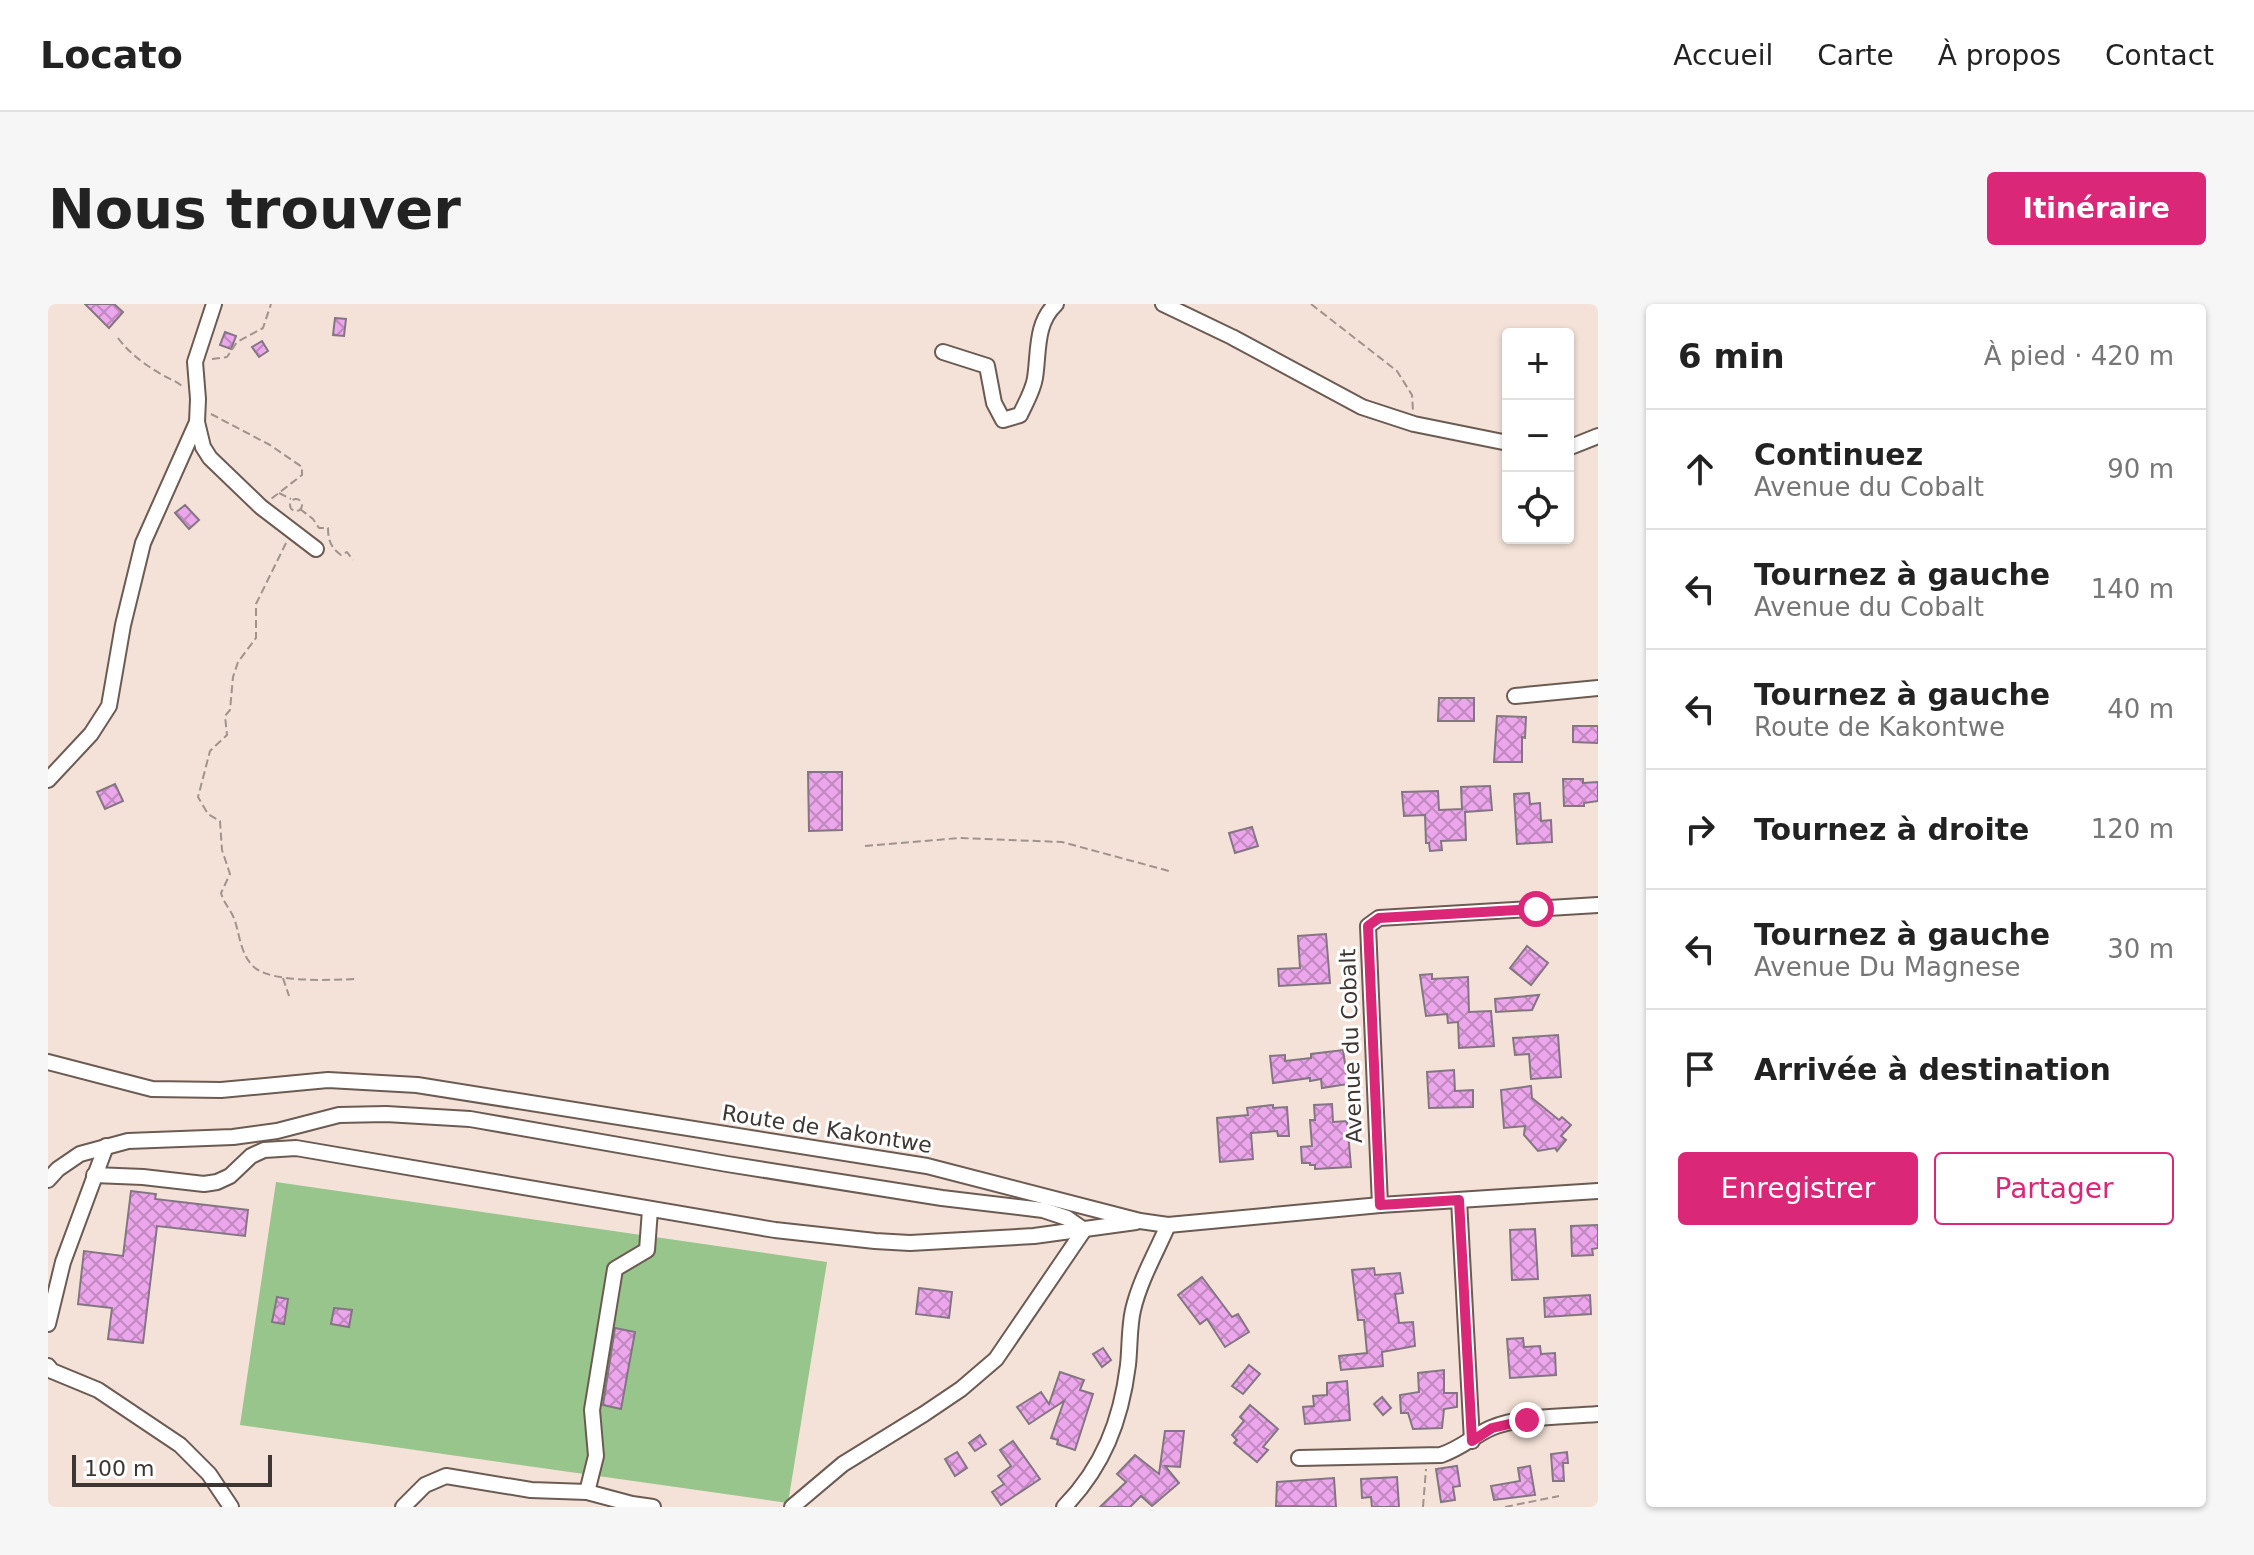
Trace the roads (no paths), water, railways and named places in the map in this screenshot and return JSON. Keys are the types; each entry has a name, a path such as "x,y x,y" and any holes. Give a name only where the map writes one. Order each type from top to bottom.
{"street":[{"path":"214,304 195,362 197,422 203,447 210,458 261,507 316,549"},
{"path":"943,352 987,366 994,403 1003,420 1020,415 1034,381 1037,344 1048,311 1056,304"},
{"path":"1163,304 1232,337 1362,407 1414,424 1502,442"},
{"path":"48,780 91,734 109,706 123,625 143,543 197,422"},
{"path":"1574,446 1598,436"},
{"path":"1515,696 1598,688"},
{"name":"Avenue du Cobalt","path":"1380,1205 1368,926 1379,918 1598,905"},
{"name":"Route de Kakontwe","path":"48,1062 152,1089 221,1090 328,1080 417,1085 927,1166 1140,1221 1168,1225 1380,1205 1598,1191"},
{"path":"48,1180 80,1154 106,1146 151,1138 255,1134 339,1115 386,1114 470,1119 713,1162 942,1198 1043,1210 1067,1218 1084,1230"},
{"path":"48,1324 63,1262 106,1146"},
{"path":"94,1175 204,1184 230,1176 251,1156 264,1150 296,1148 650,1210 775,1230 875,1241 951,1241 1084,1230 1140,1221"},
{"path":"1459,1200 1472,1441"},
{"path":"587,1492 596,1456 592,1410 615,1269 647,1250 650,1210"},
{"path":"1064,1507 1094,1471 1118,1421 1125,1388 1132,1313 1139,1285 1168,1225"},
{"path":"792,1507 843,1464 961,1389 996,1359 1084,1230"},
{"path":"48,1254 63,1262"},
{"path":"48,1366 52,1371 98,1390 180,1445 209,1474 231,1507"},
{"path":"1299,1458 1426,1456 1458,1449 1492,1428 1506,1424 1598,1414"},
{"path":"403,1507 425,1485 446,1476 531,1490 587,1492 653,1507"}]}
